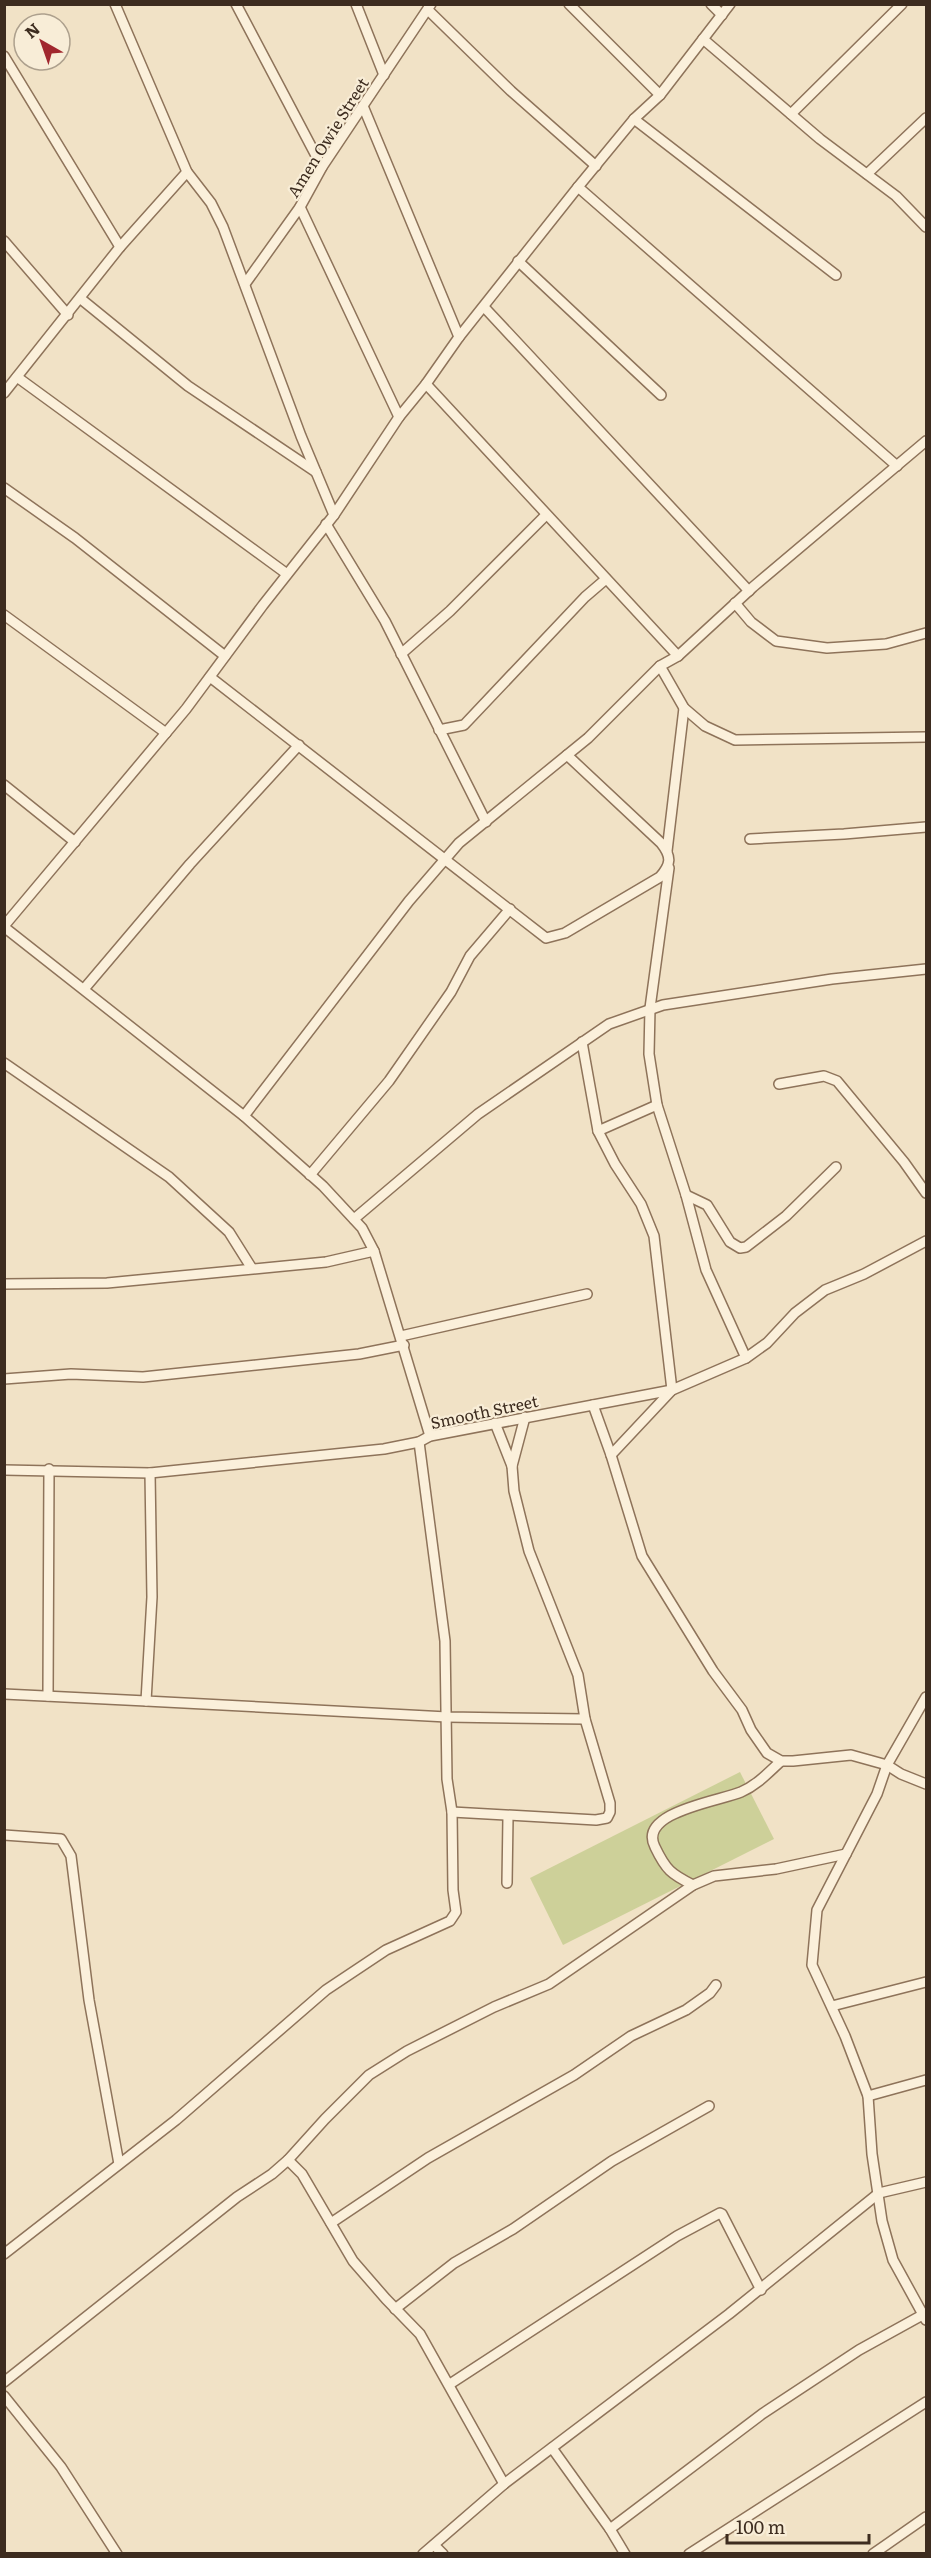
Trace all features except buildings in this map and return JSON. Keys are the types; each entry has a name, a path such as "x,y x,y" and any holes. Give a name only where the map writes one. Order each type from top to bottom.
{"street":[{"path":"115,4 187,172 211,203 245,284 334,514"},
{"path":"236,4 322,167"},
{"path":"356,4 384,75"},
{"path":"569,4 660,95"},
{"path":"711,4 722,15"},
{"path":"430,1436 374,1251 362,1228 310,1175 244,1116 4,926 166,733 334,514 399,417 459,337 634,119 660,95 730,4"},
{"path":"791,114 902,4"},
{"path":"430,7 511,92 596,166"},
{"name":"Amen Owie Street","path":"245,284 300,207 322,167 430,7"},
{"path":"703,39 791,114 896,196 927,227"},
{"path":"4,56 120,247"},
{"path":"363,106 459,337"},
{"path":"867,174 927,118"},
{"path":"634,119 836,275"},
{"path":"4,393 81,299 120,247 187,172"},
{"path":"578,187 897,466"},
{"path":"300,207 399,417"},
{"path":"4,241 68,315"},
{"path":"518,261 661,395"},
{"path":"81,299 188,386 316,472"},
{"path":"484,307 749,591"},
{"path":"17,377 287,574"},
{"path":"426,384 678,656"},
{"path":"244,1116 409,901 459,843 588,738 660,666 678,656 735,603 927,441"},
{"path":"4,488 75,538 225,656"},
{"path":"401,654 450,611 546,515"},
{"path":"326,524 384,621 486,822"},
{"path":"439,730 464,725 585,597 606,579"},
{"path":"735,603 751,622 776,641 827,648 886,644 927,633"},
{"path":"4,615 166,733"},
{"path":"660,666 684,708 705,726 735,740 927,737"},
{"path":"210,677 446,858 546,938 565,933 660,877 669,867"},
{"path":"684,708 667,851 669,867 650,1008 649,1054 657,1105 686,1195 706,1270 747,1358"},
{"path":"84,989 190,864 299,745"},
{"path":"567,755 667,851"},
{"path":"4,785 75,842"},
{"path":"750,839 927,827"},
{"path":"310,1175 388,1081 451,992 471,956 510,909"},
{"path":"354,1219 477,1114 609,1024 650,1008 832,979 927,969"},
{"path":"582,1042 598,1131 615,1164 641,1204 654,1236 672,1390 611,1455"},
{"path":"4,1062 169,1177 229,1232 251,1267"},
{"path":"779,1083 824,1076 837,1081 927,1193"},
{"path":"598,1131 657,1105"},
{"path":"686,1195 707,1205 730,1242 740,1248 786,1216 836,1167"},
{"name":"Smooth Street","path":"4,1470 49,1469 150,1473 384,1449 419,1442 430,1436 672,1390 747,1358 767,1343 795,1313 825,1290 864,1274 927,1241"},
{"path":"4,1284 107,1283 251,1267 326,1262 374,1251"},
{"path":"4,1379 71,1374 142,1377 359,1354 402,1340 587,1294"},
{"path":"593,1405 642,1556 767,1753 781,1761 851,1755 887,1765 901,1774 927,1784"},
{"path":"512,1466 525,1417"},
{"path":"452,1812 508,1817 596,1820 609,1816 610,1803 585,1719 578,1675 529,1551 514,1491 512,1466 495,1423"},
{"path":"4,2254 176,2120 326,1990 386,1950 450,1921 456,1912 453,1890 452,1812 447,1779 445,1641 419,1442"},
{"path":"48,1696 49,1469"},
{"path":"146,1701 152,1597 150,1473"},
{"path":"4,1694 447,1717 585,1719"},
{"path":"610,2529 762,2414 859,2350 925,2316 893,2260 882,2221 872,2154 868,2096 832,2006 812,1965 817,1910 877,1794 887,1765 927,1697"},
{"path":"693,1885 671,1874 664,1867 650,1839 652,1831 658,1824 696,1804 724,1798 758,1783 781,1761"},
{"path":"507,1883 508,1817"},
{"path":"4,1835 61,1839 71,1856 89,2000 119,2164"},
{"path":"4,2382 237,2196 272,2174 369,2074 407,2050 494,2007 549,1984 693,1885 714,1876 776,1869 846,1854"},
{"path":"832,2006 927,1982"},
{"path":"331,2223 407,2171 574,2075 631,2036 686,2010 710,1993 716,1985"},
{"path":"868,2096 927,2080"},
{"path":"395,2308 454,2263 513,2229 612,2161 709,2106"},
{"path":"288,2160 302,2174 353,2260 420,2334 504,2484"},
{"path":"423,2553 504,2484 761,2290 879,2193 927,2182"},
{"path":"450,2384 677,2236 720,2213 734,2235 761,2290"},
{"path":"4,2396 61,2467 117,2553"},
{"path":"689,2553 927,2402"},
{"path":"552,2448 625,2553"},
{"path":"873,2553 927,2517"},
{"path":"434,2545 443,2553"}],"green space":[{"path":"740,1772 774,1839 563,1945 530,1878"}]}
